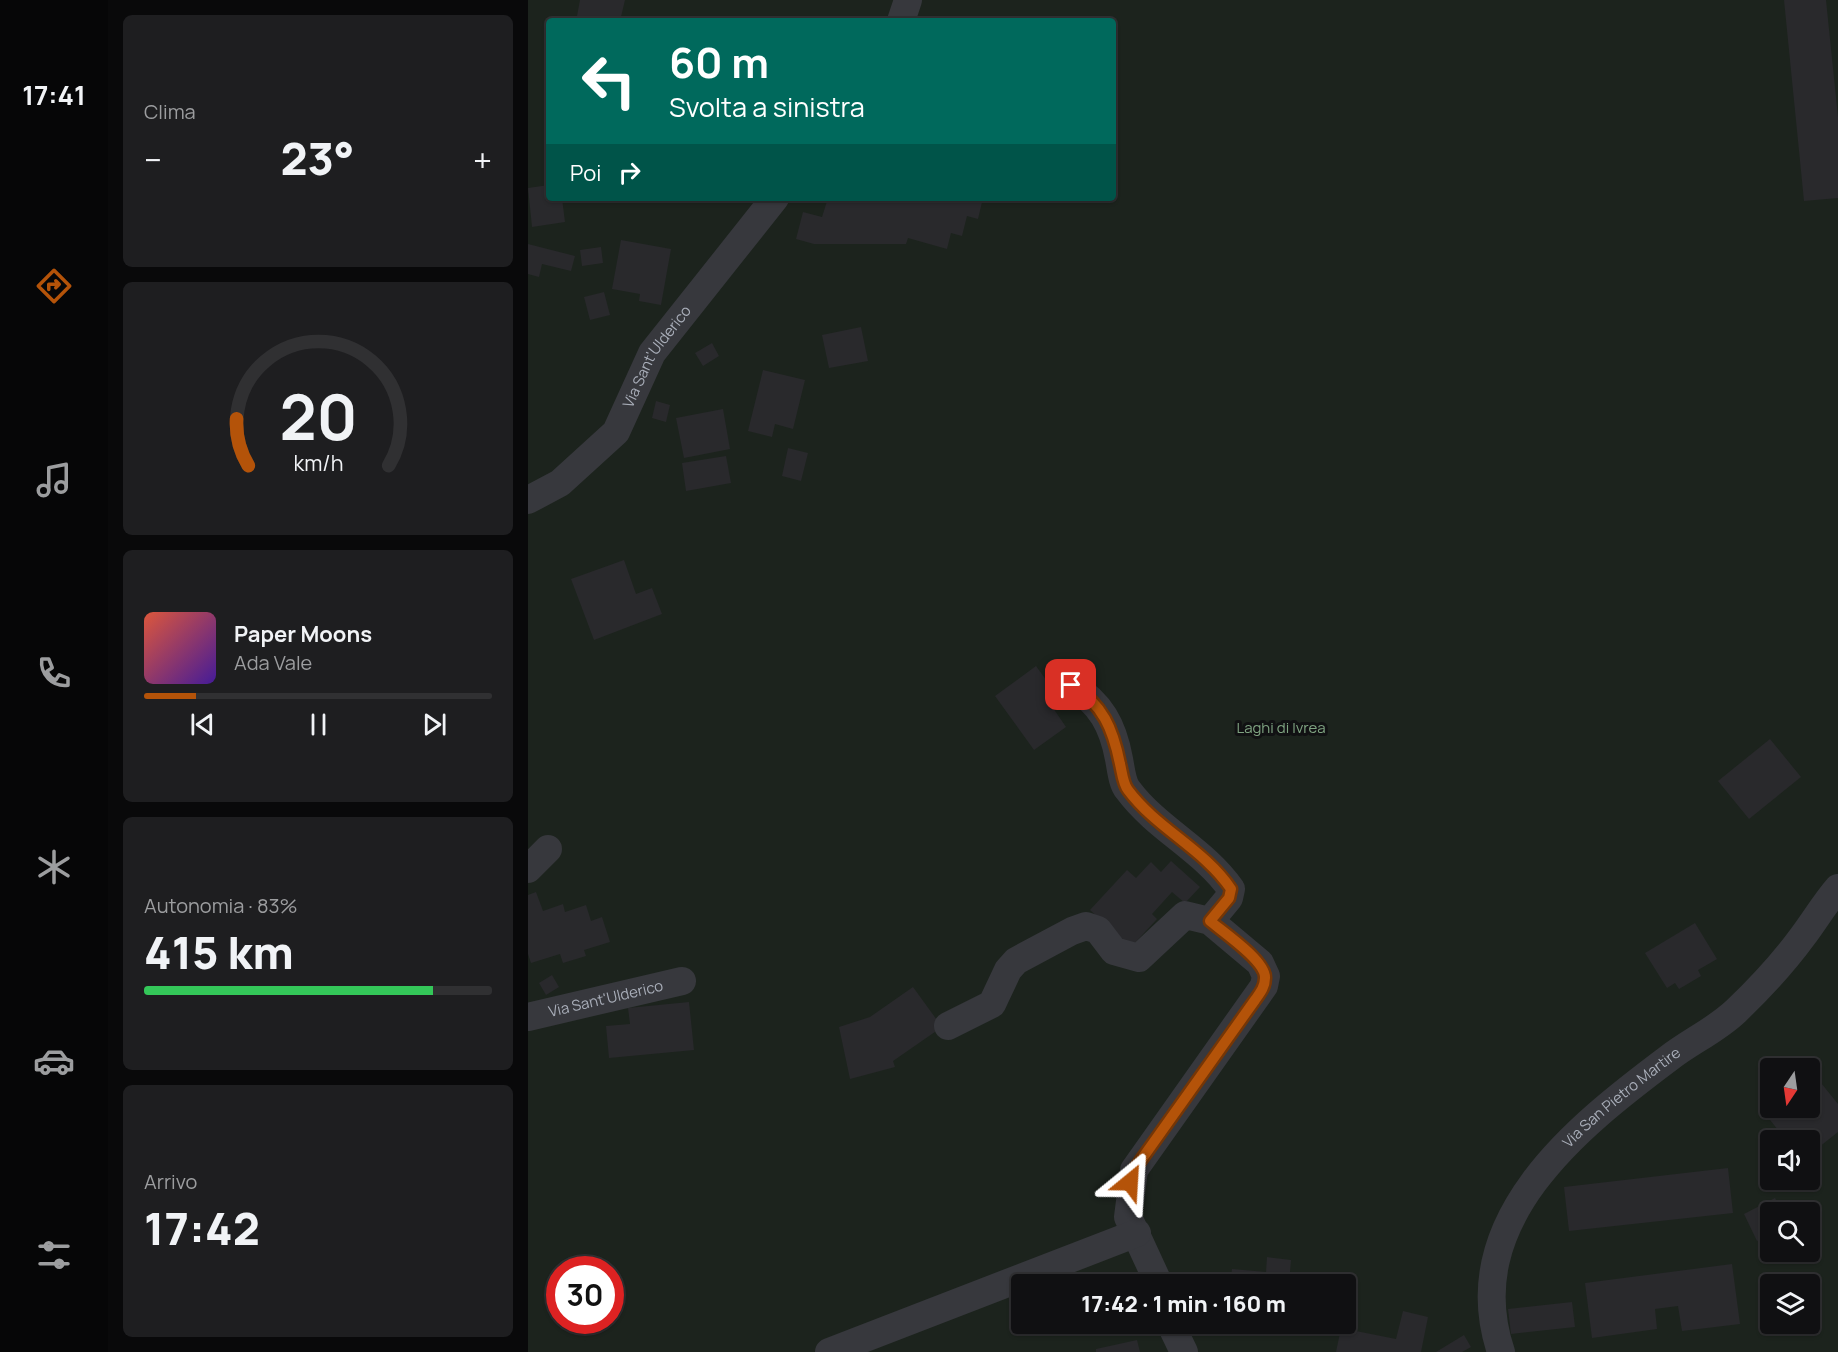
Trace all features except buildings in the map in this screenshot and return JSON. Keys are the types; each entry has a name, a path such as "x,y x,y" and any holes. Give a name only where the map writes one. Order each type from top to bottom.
{"street":[{"path":"902,18 908,0"},
{"name":"Via Sant'Ulderico","path":"528,500 560,483 616,432 652,353 773,201"},
{"path":"1071,685 1094,704 1114,733 1126,788 1150,815 1222,875 1231,889 1229,898 1210,921"},
{"path":"528,869 548,849"},
{"name":"Via San Pietro Martire","path":"1491,1347 1491,1296 1498,1256 1510,1218 1536,1177 1589,1123 1642,1078 1736,1011 1802,937 1838,888"},
{"path":"948,1026 992,1004 1008,970 1016,961 1072,930 1086,926 1098,930 1114,951 1139,958 1152,949 1185,915 1210,921 1260,963 1266,976 1264,986 1134,1170 1128,1217 1155,1274"},
{"name":"Via Sant'Ulderico","path":"528,1017 682,981"},
{"path":"830,1352 1137,1233"},
{"path":"1175,1334 1184,1352"}],"green space":[{"name":"Laghi di Ivrea","path":"528,0 1838,0 1838,1352 528,1352"}],"route":[{"path":"1071,685 1094,704 1114,733 1126,788 1150,815 1222,875 1231,889 1229,898 1210,921 1260,963 1266,976 1264,986 1255,1000 1134,1170 1130,1182"}]}
